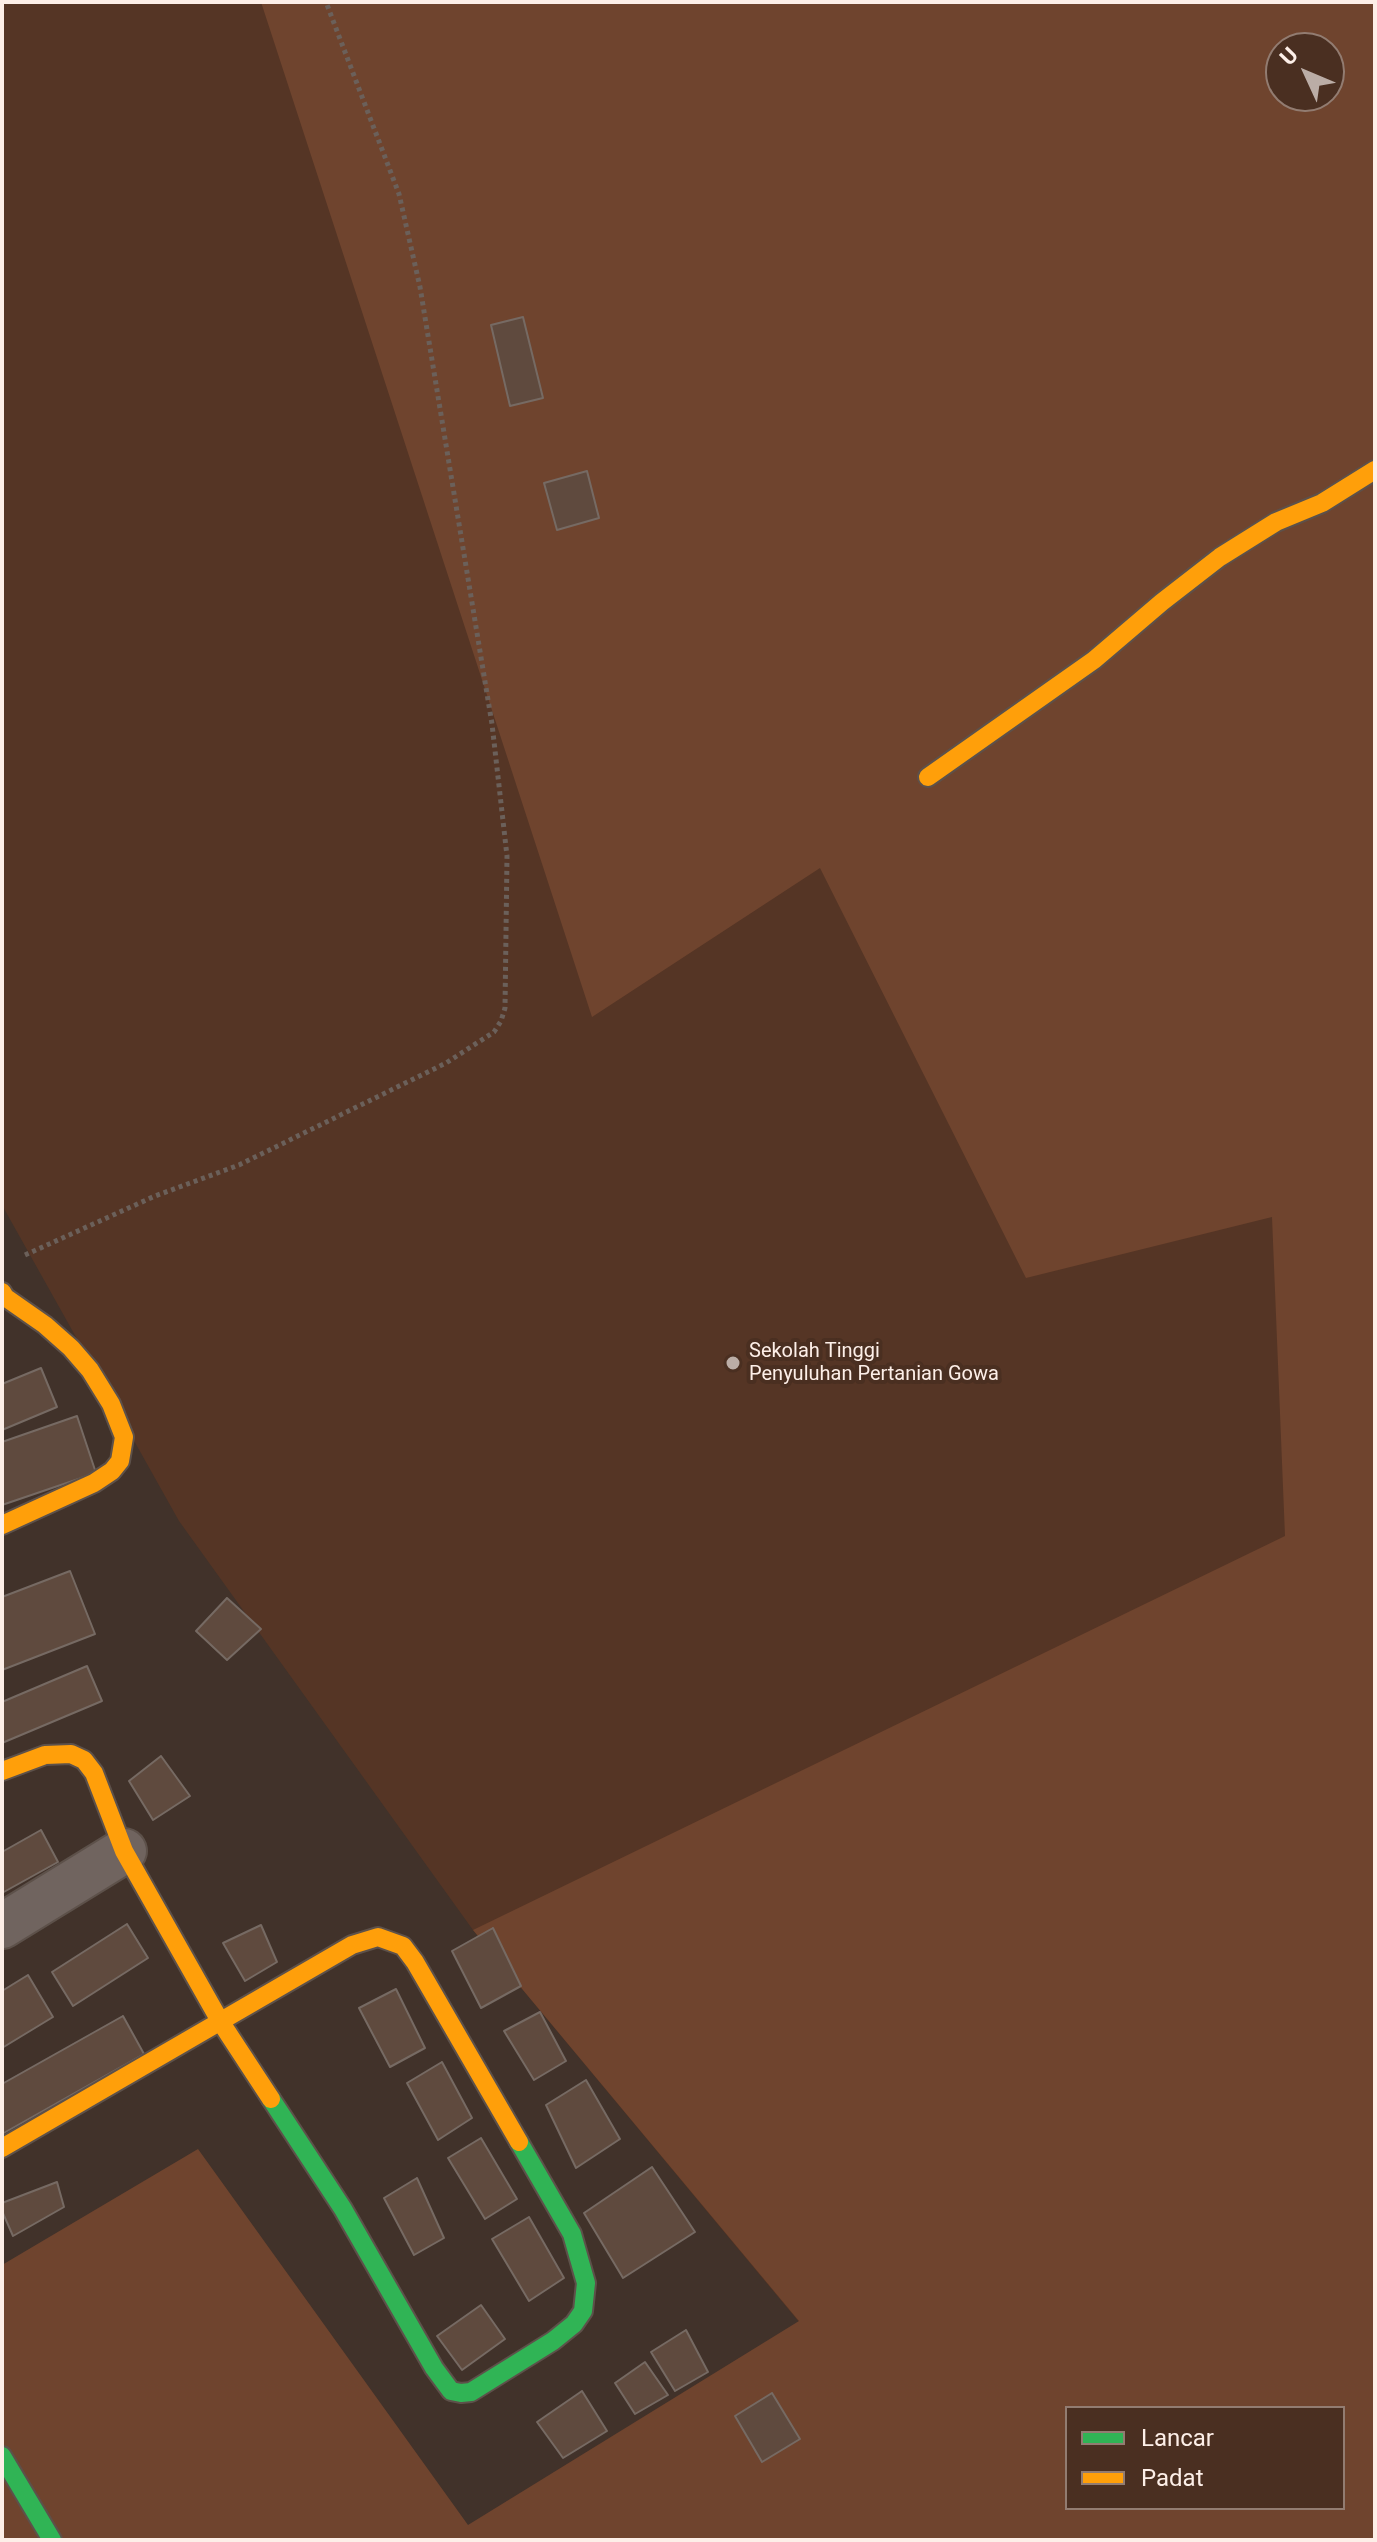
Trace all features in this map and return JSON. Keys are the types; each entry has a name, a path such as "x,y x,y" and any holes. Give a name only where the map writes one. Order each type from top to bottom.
{"street":[{"path":"928,777 1094,660 1220,557 1276,522 1322,503 1375,470"},
{"path":"2,1525 94,1483 112,1471 120,1461 124,1437 111,1404 90,1370 45,1325 3,1296"},
{"path":"2,1771 45,1755 71,1754 84,1760 94,1773 124,1851 220,2021 343,2209 434,2368 451,2391 471,2392 553,2341 574,2324 583,2311 586,2283 572,2234 415,1962 403,1946 378,1937 352,1945 220,2021 2,2148"},
{"path":"2,1926 124,1851"},
{"path":"2,2456 52,2540"}],"path":[{"path":"16,1259 155,1196 239,1165 446,1063 494,1032 505,1008 507,856 492,724 420,287 399,194 326,2"}],"shaded area":[{"name":"Sekolah Tinggi Penyuluhan Pertanian Gowa","path":"2,2 1375,2 1375,2540 936,2540 799,2322 473,1930 179,1521 2,1205"},
{"path":"261,2 1375,2 1375,2540 2,2540 2,2265 198,2149 468,2525 799,2321 473,1930 1285,1536 1272,1217 1026,1278 820,868 592,1017"}],"building":[{"path":"523,317 543,398 510,406 491,325"},
{"path":"587,471 599,518 557,530 544,483"},
{"path":"41,1368 57,1407 2,1430 2,1384"},
{"path":"77,1416 96,1473 2,1505 2,1442"},
{"path":"70,1571 95,1634 2,1670 2,1597"},
{"path":"227,1598 261,1629 227,1660 196,1631"},
{"path":"87,1666 102,1701 2,1743 2,1702"},
{"path":"161,1756 190,1796 153,1820 129,1781"},
{"path":"41,1830 58,1862 2,1893 2,1852"},
{"path":"127,1924 148,1958 73,2006 52,1972"},
{"path":"261,1925 277,1962 245,1981 223,1943"},
{"path":"493,1928 521,1986 481,2008 452,1951"},
{"path":"28,1975 53,2017 2,2048 2,1991"},
{"path":"396,1989 425,2048 390,2067 359,2008"},
{"path":"540,2012 566,2061 534,2080 504,2031"},
{"path":"123,2016 144,2054 2,2134 2,2084"},
{"path":"442,2062 472,2118 438,2140 407,2083"},
{"path":"586,2080 620,2139 576,2168 546,2105"},
{"path":"481,2138 517,2199 485,2219 448,2158"},
{"path":"652,2167 695,2232 623,2278 584,2213"},
{"path":"417,2178 444,2238 414,2255 384,2198"},
{"path":"57,2182 64,2207 13,2236 2,2211 2,2203"},
{"path":"529,2217 564,2278 529,2301 492,2239"},
{"path":"481,2305 505,2339 462,2370 437,2336"},
{"path":"686,2330 708,2372 675,2391 651,2352"},
{"path":"645,2362 668,2395 635,2414 615,2383"},
{"path":"582,2391 607,2431 563,2458 537,2422"},
{"path":"772,2393 800,2439 762,2462 735,2416"}],"traffic: fast":[{"path":"271,2099 343,2209 434,2368 451,2391 461,2393 471,2392 553,2341 574,2324 583,2311 586,2283 572,2234 519,2142"},
{"path":"2,2456 52,2540"}],"traffic: slow":[{"path":"928,777 1094,660 1220,557 1276,522 1322,503 1375,470"},
{"path":"2,1292 71,1348 90,1370 111,1404 124,1437 120,1461 112,1471 94,1483 2,1525"},
{"path":"2,1771 45,1755 71,1754 84,1760 94,1773 124,1851 220,2021 271,2099"},
{"path":"2,2148 352,1945 378,1937 403,1946 415,1962 519,2142"}],"place":[{"name":"Sekolah Tinggi Penyuluhan Pertanian Gowa","path":"733,1363"}]}
